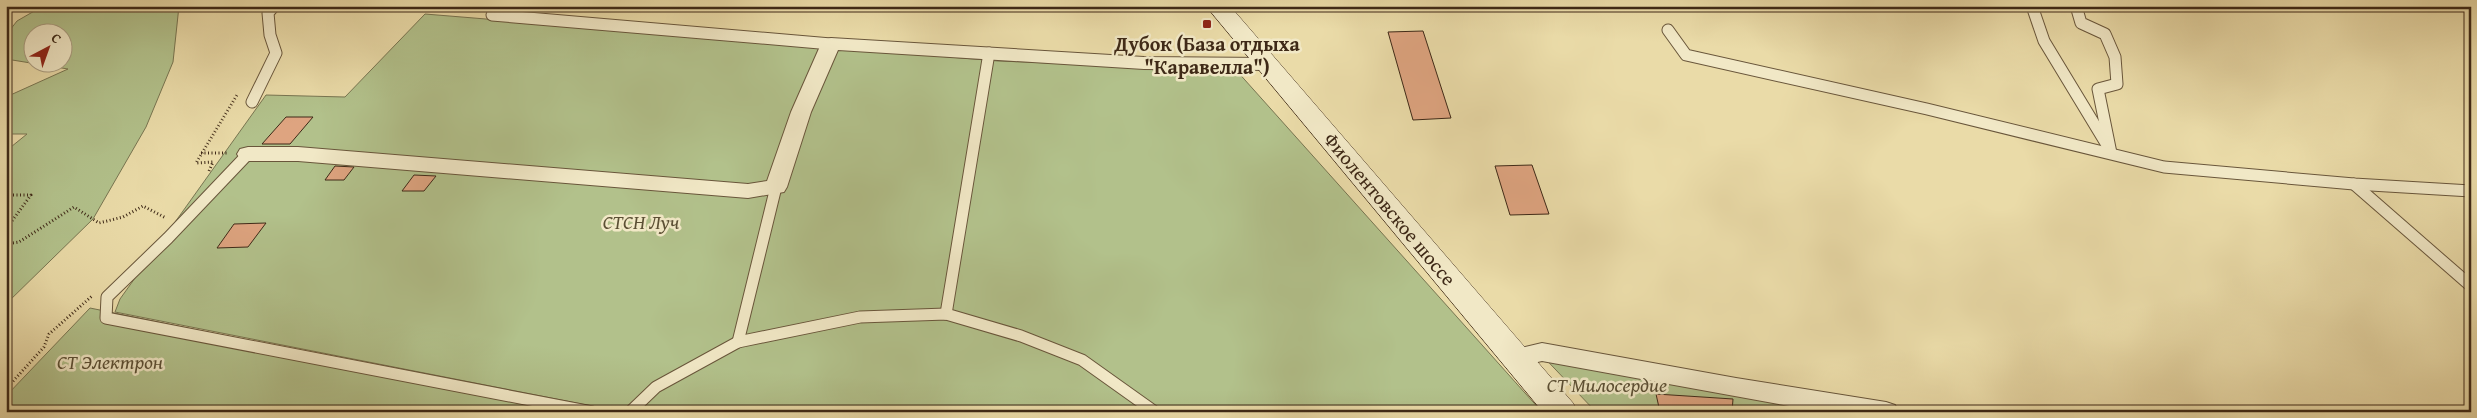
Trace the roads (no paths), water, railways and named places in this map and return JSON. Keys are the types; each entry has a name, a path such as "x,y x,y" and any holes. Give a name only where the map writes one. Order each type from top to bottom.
{"main road":[{"name":"Фиолентовское шоссе","path":"1217,6 1562,412"}],"street":[{"path":"239,153 298,154 748,191 776,187 801,112 831,44 1144,63 1268,64"},
{"path":"1517,358 1542,352 1859,410 1886,412"}],"lane":[{"path":"252,102 276,53 270,35 268,13 274,6"},
{"path":"2032,6 2044,41 2111,152"},
{"path":"2076,6 2081,23 2105,34 2115,57 2117,84 2098,89 2111,152"},
{"path":"492,15 831,44"},
{"path":"1668,30 1686,54 2111,152 2164,167 2354,184 2471,191"},
{"path":"946,314 989,53"},
{"path":"239,153 168,238 107,297 106,318 592,412"},
{"path":"2354,184 2471,286"},
{"path":"738,342 776,187"},
{"path":"630,412 656,388 738,342 860,318 946,314 1021,336 1082,360 1155,412"}],"place":[{"name":"Дубок (База отдыха \"Каравелла\")","path":"1207,24"}],"park label":[{"name":"СТСН Луч","path":"641,222"},
{"name":"СТ Электрон","path":"110,362"},
{"name":"СТ Милосердие","path":"1607,385"}]}
